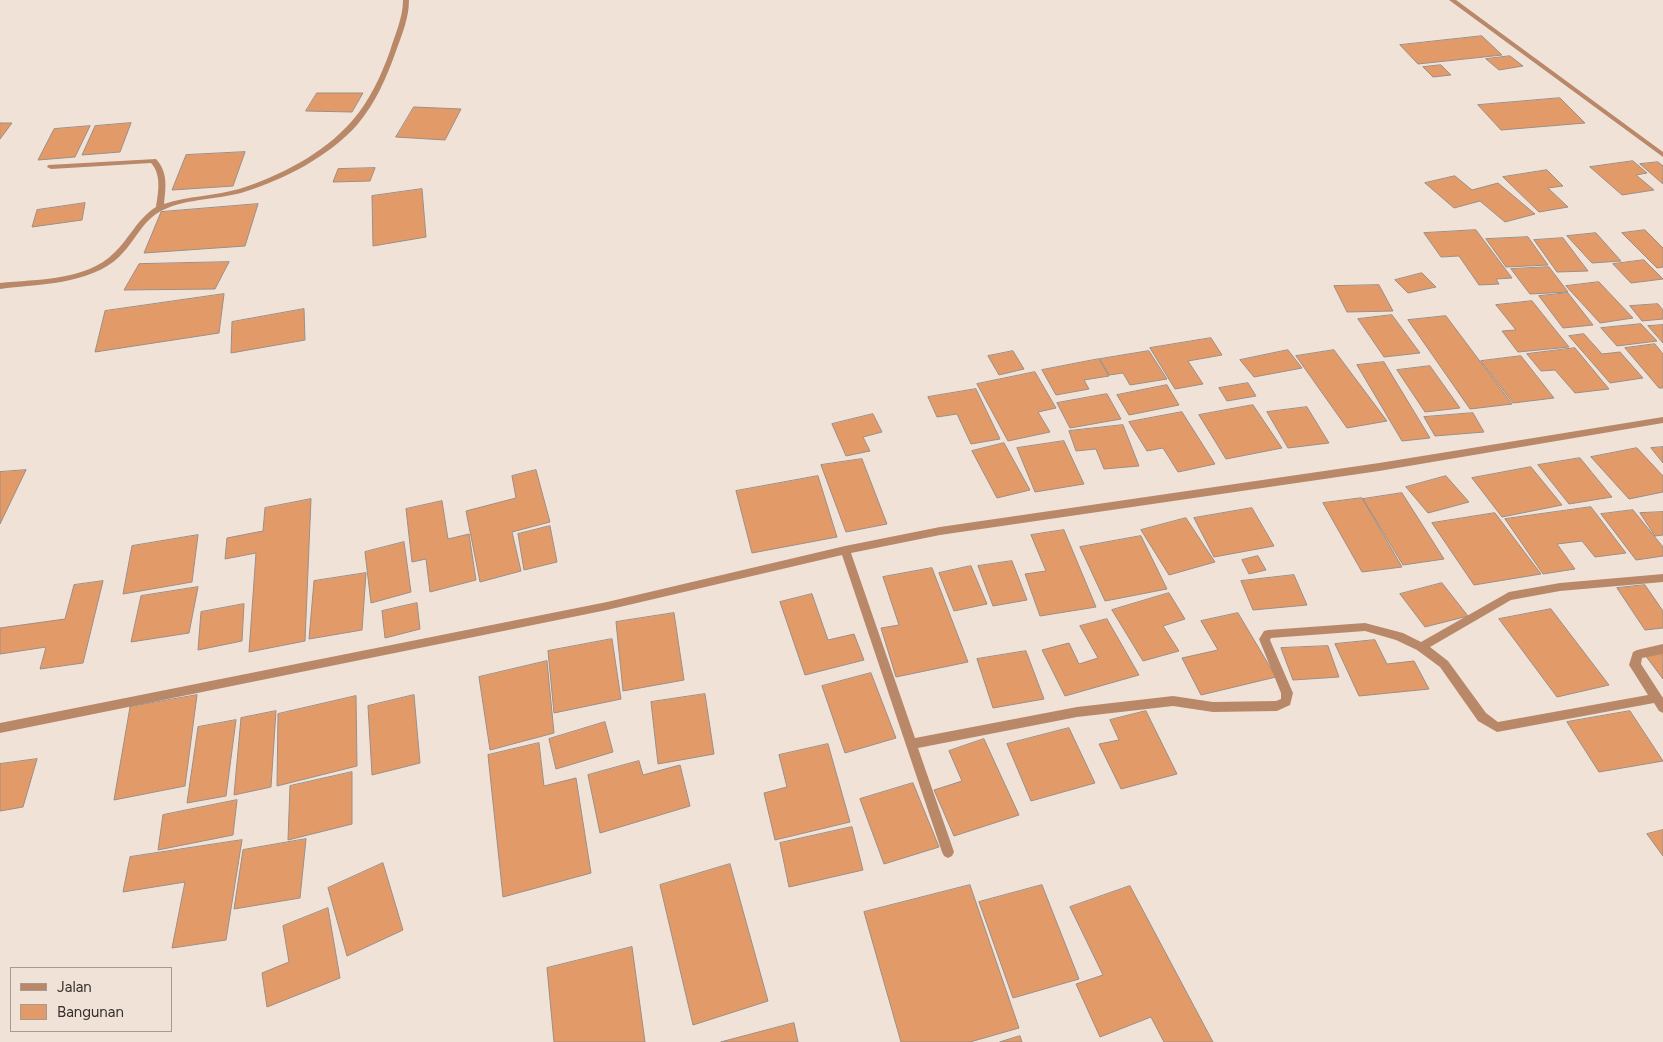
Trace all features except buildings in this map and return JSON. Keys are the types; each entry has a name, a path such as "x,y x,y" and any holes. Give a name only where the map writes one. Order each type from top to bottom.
{"street":[{"path":"0,286 79,275 96,269 116,256 143,220 160,208 240,191 278,176 330,146 364,111 384,73 398,37 406,0"},
{"path":"1452,0 1663,155"},
{"path":"51,167 153,161 160,166 162,172 160,208"},
{"path":"0,728 607,606 845,550 940,531 1379,467 1663,420"},
{"path":"845,550 948,852"},
{"path":"1421,647 1509,596 1560,587 1663,578"},
{"path":"910,744 1077,712 1173,702 1213,707 1277,706 1286,702 1287,693 1264,639 1268,634 1365,627 1399,636 1421,647 1444,664 1482,717 1498,727 1656,698"},
{"path":"1663,649 1642,652 1636,655 1634,659 1635,665 1663,708"}]}
